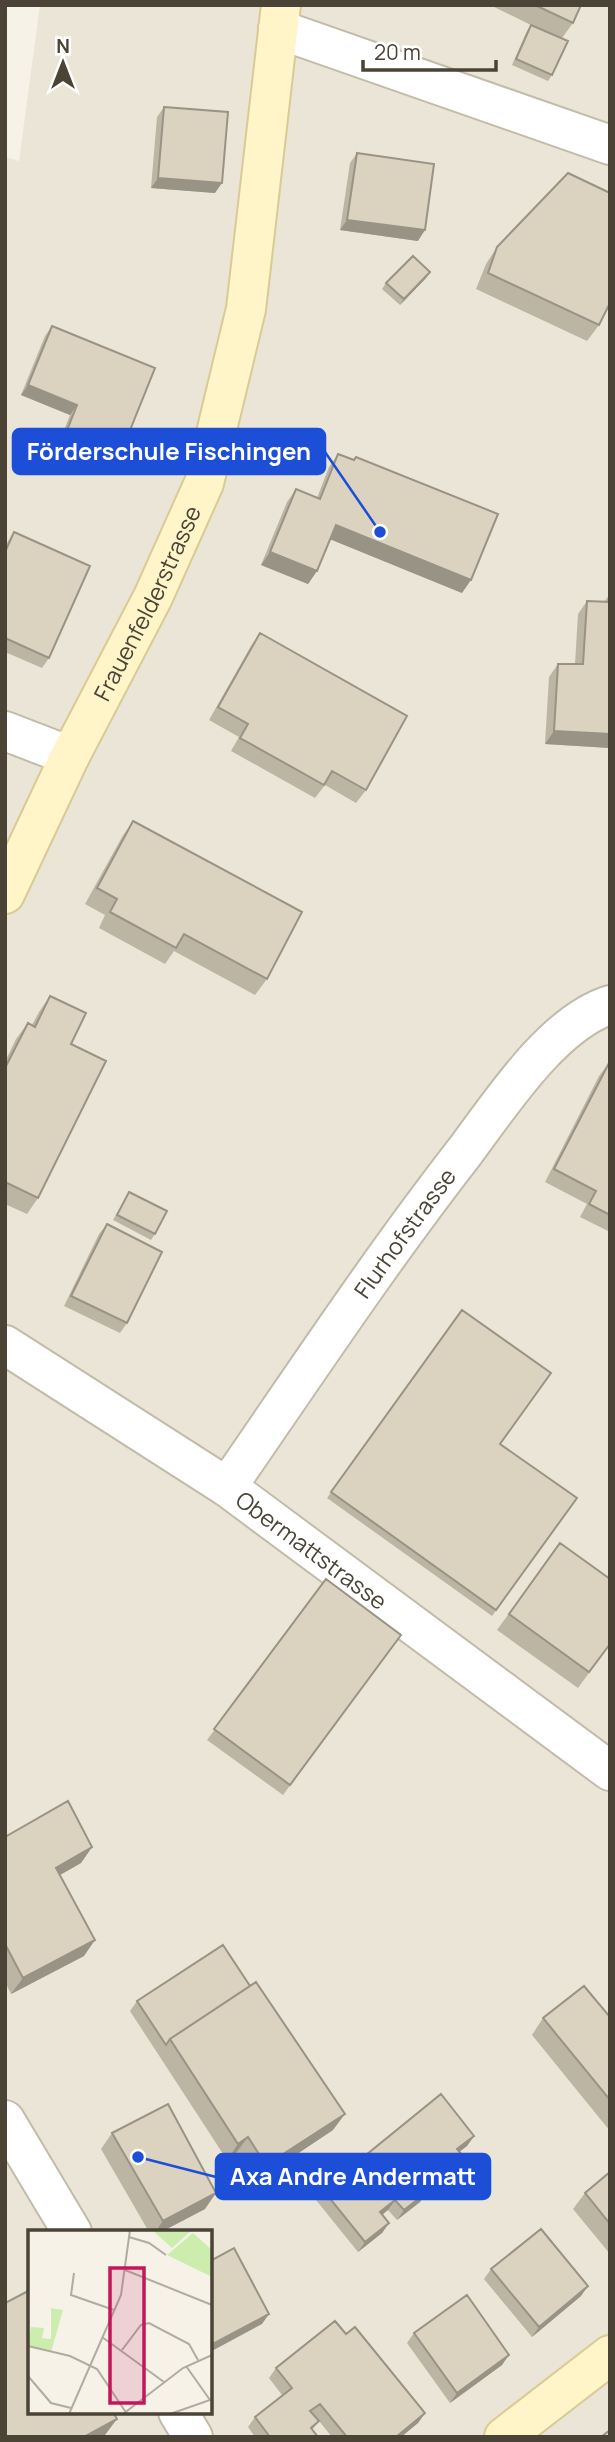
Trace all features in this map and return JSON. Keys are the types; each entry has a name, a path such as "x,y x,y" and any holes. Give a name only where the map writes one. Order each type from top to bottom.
{"street":[{"path":"280,17 610,145"},
{"name":"Frauenfelderstrasse","path":"5,894 70,756 153,597 204,483 246,309 280,17"},
{"path":"5,731 70,756"},
{"name":"Flurhofstrasse","path":"227,1487 404,1230 525,1073 564,1032 596,1010 610,1006"},
{"name":"Obermattstrasse","path":"5,1345 227,1487 610,1770"},
{"path":"5,2120 71,2230"},
{"path":"503,2437 610,2355"},
{"path":"179,2414 193,2437"}],"shaded area":[{"path":"40,5 610,5 610,2437 5,2437 5,157 19,161"}],"building":[{"path":"535,5 581,5 573,23"},
{"path":"531,25 568,41 552,75 516,59"},
{"path":"164,107 228,112 222,183 158,178"},
{"path":"357,153 434,164 425,230 347,220"},
{"path":"568,173 610,193 610,303 599,325 488,273 497,247"},
{"path":"413,256 430,272 404,299 386,283"},
{"path":"52,326 155,368 116,465 62,443 77,405 28,385"},
{"path":"338,454 354,460 356,457 498,514 471,580 336,525 317,571 270,552 296,489 320,499"},
{"path":"14,532 90,566 49,658 5,638 5,552"},
{"path":"587,601 610,602 610,734 554,731 558,664 583,664"},
{"path":"260,633 407,716 366,790 332,771 324,785 240,738 248,724 218,707"},
{"path":"133,821 302,912 267,979 184,934 176,948 110,912 117,899 97,888"},
{"path":"50,996 86,1013 71,1044 106,1061 38,1198 5,1182 5,1068 28,1023 35,1027"},
{"path":"609,1063 610,1215 589,1204 596,1191 554,1169"},
{"path":"129,1192 167,1211 155,1234 117,1215"},
{"path":"107,1224 162,1252 127,1323 71,1296"},
{"path":"462,1310 551,1373 500,1444 577,1498 496,1610 331,1492"},
{"path":"560,1543 610,1579 610,1644 589,1672 509,1614"},
{"path":"326,1579 401,1635 290,1785 214,1729"},
{"path":"68,1801 92,1847 56,1868 95,1940 23,1978 5,1944 5,1837"},
{"path":"223,1945 250,1986 170,2039 166,2045 137,2001"},
{"path":"256,1982 345,2114 266,2165 248,2137 238,2144 170,2039"},
{"path":"584,1986 610,2017 610,2100 543,2018"},
{"path":"441,2094 474,2136 457,2149 466,2160 442,2179 434,2169 418,2181 427,2192 404,2210 395,2200 380,2212 389,2223 365,2242 323,2190"},
{"path":"168,2104 216,2193 163,2221 112,2133"},
{"path":"610,2172 610,2224 585,2193"},
{"path":"541,2229 588,2286 539,2327 491,2269"},
{"path":"234,2248 269,2314 212,2344 212,2260"},
{"path":"28,2291 28,2414 114,2414 117,2419 84,2437 7,2437 5,2303"},
{"path":"467,2295 509,2355 457,2393 414,2333"},
{"path":"335,2321 346,2334 355,2327 425,2413 396,2437 347,2437 320,2404 310,2411 319,2421 311,2428 318,2437 270,2437 255,2417 292,2388 276,2368"},
{"path":"610,2430 610,2437 601,2437"}],"place":[{"name":"Förderschule Fischingen","path":"380,532"},
{"name":"Axa Andre Andermatt","path":"138,2157"}]}
